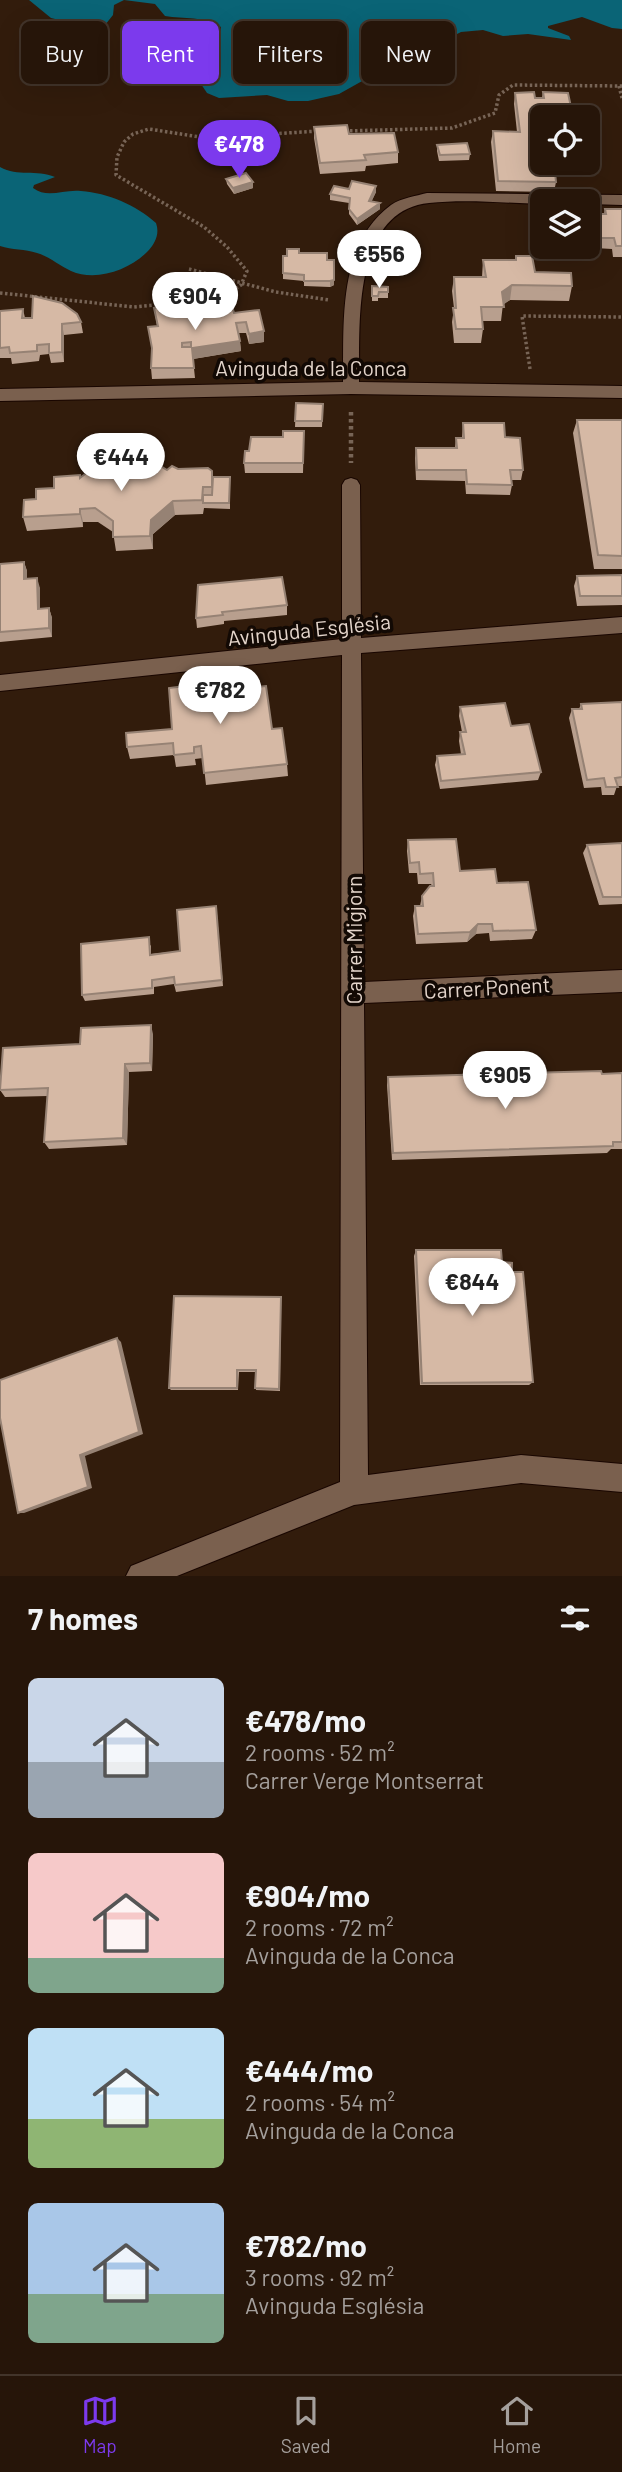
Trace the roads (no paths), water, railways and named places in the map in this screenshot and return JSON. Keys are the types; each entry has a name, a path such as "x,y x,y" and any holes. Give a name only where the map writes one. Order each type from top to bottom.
{"street":[{"path":"351,388 355,281 366,242 399,207 427,198 622,200"},
{"name":"Avinguda de la Conca","path":"0,395 351,388 622,392"},
{"name":"Carrer Migjorn","path":"351,485 354,1492"},
{"name":"Avinguda Església","path":"0,683 353,646 622,625"},
{"name":"Carrer Ponent","path":"353,993 622,981"},
{"path":"141,1576 354,1492 521,1469 622,1478"}],"water":[{"path":"29,0 124,0 114,5 113,15 108,21 63,21 51,18"},
{"path":"124,0 622,0 622,29 582,17 548,26 569,36 571,40 528,34 503,36 483,30 455,35 455,21 361,21 361,82 339,94 308,101 288,101 267,95 219,98 207,93 201,84 219,84 219,21 165,16 155,4"},
{"path":"0,167 14,172 41,173 55,177 34,185 33,188 44,193 91,192 131,205 156,223 157,235 154,242 147,252 131,264 101,275 81,274 37,253 0,246"}]}
